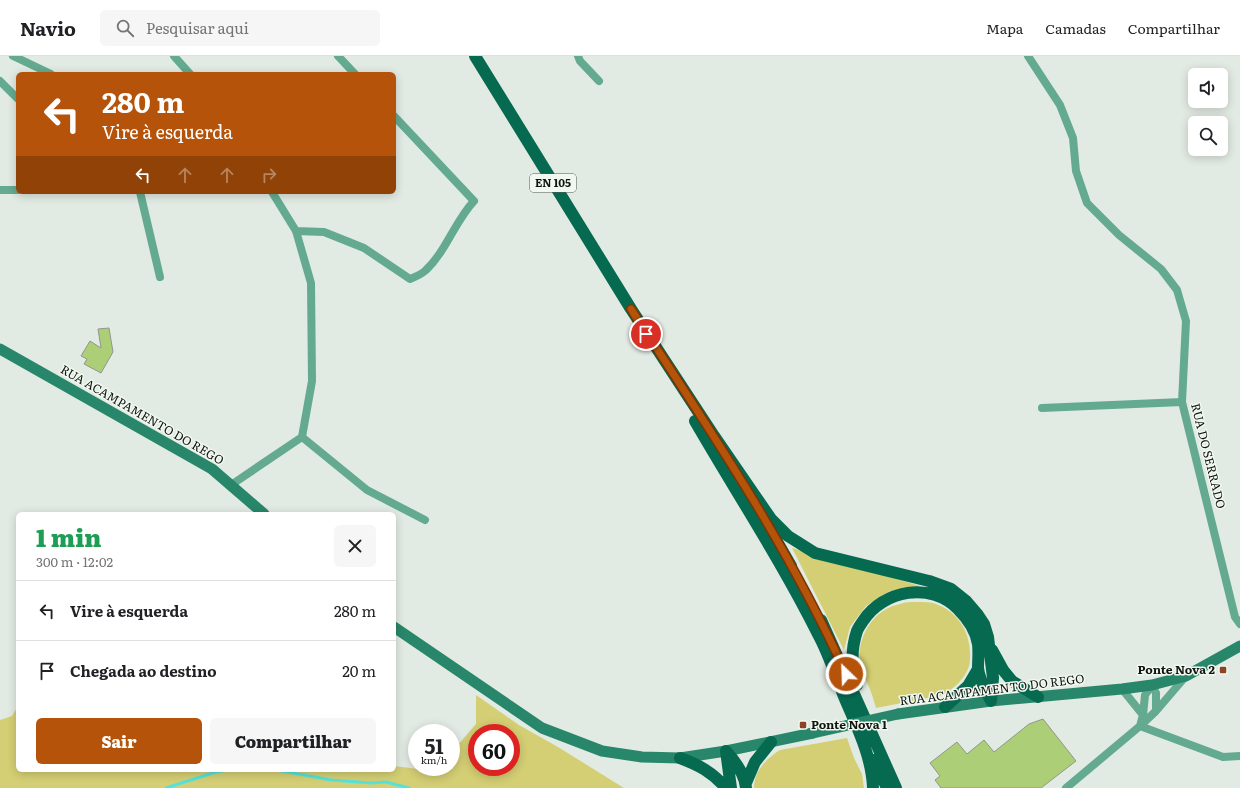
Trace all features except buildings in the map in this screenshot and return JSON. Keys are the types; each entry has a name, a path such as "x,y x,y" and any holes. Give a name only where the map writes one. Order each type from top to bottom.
{"main road":[{"name":"EN 105","path":"475,56 631,309 714,436 780,547 827,632 896,788"},
{"name":"EN 105","path":"631,309 703,435 794,586 819,636 862,740 887,788"},
{"name":"RUA ACAMPAMENTO DO REGO","path":"0,349 212,469 262,512"},
{"path":"714,436 771,519 788,536 816,553 929,581 951,589 966,601 984,624 990,646 993,678 991,701"},
{"path":"884,760 855,679 852,663 852,650 857,630 868,614 880,604 897,595 913,592 929,594 945,599 958,609 967,620 978,642 978,669 981,681 991,701"},
{"name":"RUA ACAMPAMENTO DO REGO","path":"396,627 542,728 602,751 642,757 680,758 771,742 898,714 991,701 1152,685 1186,676 1240,646"},
{"path":"990,646 1003,670 1012,681 1038,696"},
{"path":"945,707 968,686 978,669"},
{"path":"862,740 872,775 873,788"},
{"path":"746,786 755,762 771,742"},
{"path":"726,751 736,763 746,786"},
{"path":"726,751 731,788"},
{"path":"680,758 698,765 712,774 726,788"}],"street":[{"path":"13,56 47,72"},
{"path":"174,56 188,72"},
{"path":"338,56 353,72"},
{"path":"578,56 580,61 599,81"},
{"name":"RUA DO SERRADO","path":"1028,56 1060,105 1073,138 1076,171 1087,203 1119,235 1161,269 1177,290 1186,321 1182,402 1235,617 1240,624"},
{"path":"0,81 16,98"},
{"path":"296,231 324,232 364,248 410,279 426,271 448,243 466,210 474,201 396,118"},
{"path":"0,190 16,190"},
{"path":"140,194 160,278"},
{"path":"231,485 302,437 312,381 311,283 296,231 273,194"},
{"path":"1042,408 1182,402"},
{"path":"302,437 367,490 425,520"},
{"path":"1066,788 1140,726 1186,676"},
{"path":"1152,685 1156,694 1156,710"},
{"path":"1140,726 1143,715 1145,695 1152,685"},
{"path":"1122,689 1143,715"},
{"path":"1140,726 1223,757 1240,756"}],"shaded area":[{"path":"792,548 920,586 890,591 866,606 850,627 844,650"},
{"path":"909,602 936,604 951,612 961,624 968,638 970,662 967,671 959,683 943,695 876,708 870,690 861,671 859,660 862,639 873,620 889,607"},
{"path":"476,695 518,724 476,724"},
{"path":"16,709 16,772 396,772 396,766 408,768 408,776 460,776 460,743 468,733 468,776 520,776 520,726 624,788 0,788 0,720 12,716"},
{"path":"847,738 854,758 862,774 864,788 754,788 756,776 762,766 770,757 780,750"}],"waterway":[{"path":"166,788 216,772"},
{"path":"288,772 331,780 371,783 386,782 409,788"}],"place":[{"name":"Ponte Nova 2","path":"1223,670"},
{"name":"Ponte Nova 1","path":"803,725"}],"route":[{"path":"646,334 631,309 714,436 780,547 827,632 846,674"}]}
